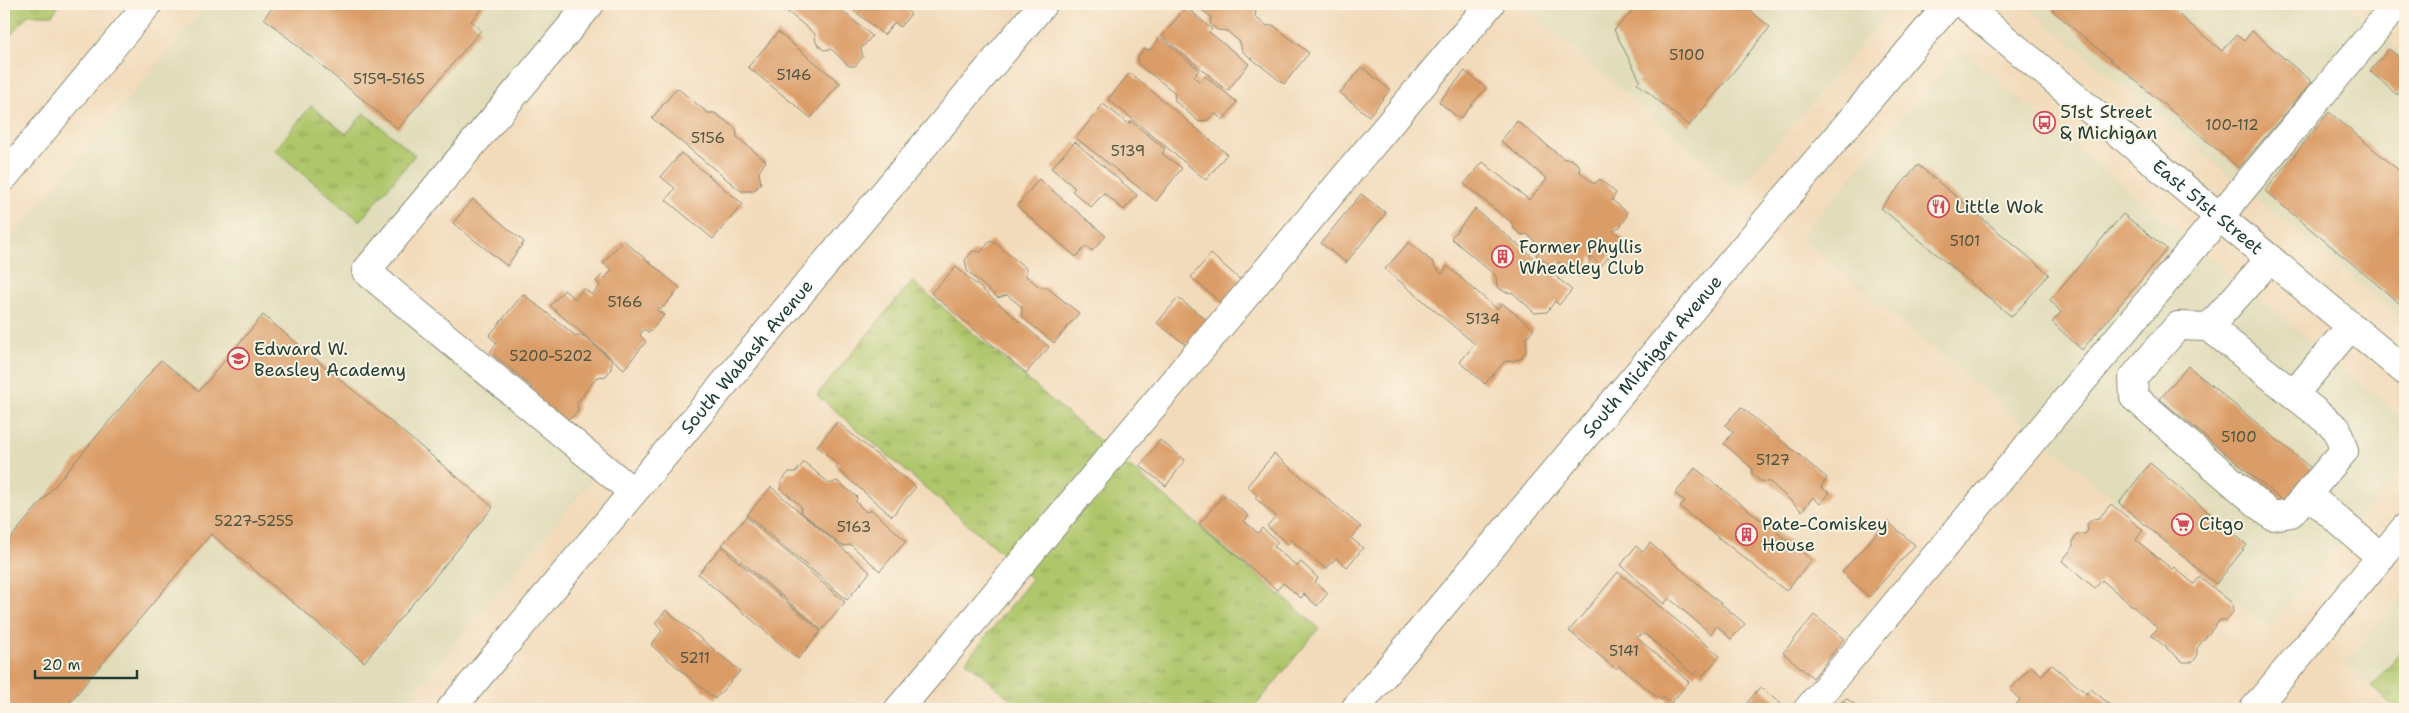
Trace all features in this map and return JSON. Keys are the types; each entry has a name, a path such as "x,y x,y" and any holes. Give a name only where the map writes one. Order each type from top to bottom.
{"street":[{"path":"4,177 148,4"},
{"path":"590,4 366,272 633,492"},
{"name":"South Wabash Avenue","path":"451,709 1043,4"},
{"path":"899,709 1490,4"},
{"name":"South Michigan Avenue","path":"1354,709 1949,4"},
{"name":"East 51st Street","path":"1963,4 2405,372"},
{"path":"1808,709 2397,4"},
{"path":"2209,327 2270,259"},
{"path":"2178,326 2209,327 2294,394 2337,429 2344,451 2291,513 2272,516 2134,397 2133,378 2178,326"},
{"path":"2294,394 2351,326"},
{"path":"2307,494 2381,557"},
{"path":"2254,709 2405,528"}],"shaded area":[{"name":"Edward W. Beasley Academy","path":"207,4 590,4 367,271 602,468 400,709 4,709 4,248"},
{"path":"1521,4 1895,4 1738,190"},
{"path":"2024,4 2344,4 2405,55 2405,322"},
{"path":"1960,50 2405,420 2405,465 2268,628 1800,237"},
{"path":"2405,593 2405,709 2397,709 2344,665"}],"green space":[{"path":"4,4 60,4 52,15 28,15 4,43"},
{"path":"311,106 346,134 364,113 415,155 360,221 275,150"},
{"path":"912,281 1319,628 1253,709 1022,709 966,661 1032,579 817,395"},
{"path":"2405,647 2405,709 2397,709 2371,687"}],"building":[{"path":"275,4 486,4 471,21 481,30 398,129 264,18"},
{"path":"778,4 834,4 872,36 861,49 863,57 855,66 849,66 831,49 824,50 816,43 815,34"},
{"path":"846,4 899,4 911,14 900,27 895,22 884,35"},
{"path":"1194,4 1250,4 1256,9 1255,17 1267,26 1273,25 1309,53 1284,84 1242,51 1240,42 1227,31 1217,30 1210,24 1211,17"},
{"path":"1628,4 1742,4 1770,27 1689,126 1637,83 1640,80 1614,30 1632,12"},
{"path":"2054,4 2166,4 2222,51 2236,35 2244,41 2252,31 2312,82 2239,168 2053,11"},
{"path":"1186,7 1212,29 1209,32 1249,64 1227,91 1162,36"},
{"path":"778,32 840,83 811,118 748,67"},
{"path":"1160,37 1199,70 1194,77 1200,82 1205,76 1237,102 1223,120 1214,113 1208,120 1199,122 1175,101 1174,92 1138,64 1138,57 1144,49 1151,50"},
{"path":"2389,49 2405,62 2405,85 2397,95 2370,71"},
{"path":"1362,67 1390,90 1369,116 1340,93"},
{"path":"1465,71 1486,88 1460,119 1439,102"},
{"path":"1130,73 1227,154 1206,180 1108,99"},
{"path":"677,88 708,113 715,113 736,129 737,137 766,161 759,172 761,184 753,191 741,191 652,118"},
{"path":"1103,104 1129,124 1131,121 1165,149 1162,154 1182,168 1156,201 1076,138"},
{"path":"2329,112 2402,173 2405,169 2405,308 2265,191"},
{"path":"1517,121 1564,159 1571,159 1579,165 1580,172 1594,184 1600,179 1616,193 1612,200 1627,212 1626,218 1620,227 1613,230 1624,239 1601,266 1591,256 1588,267 1580,274 1572,273 1559,262 1553,267 1536,255 1542,248 1527,234 1522,235 1514,229 1512,223 1464,184 1483,162 1529,200 1547,179 1501,141"},
{"path":"1075,142 1137,195 1124,210 1104,193 1091,207 1072,191 1075,188 1051,168"},
{"path":"681,153 743,204 713,239 666,200 675,188 661,177"},
{"path":"1918,165 2049,274 2012,317 1881,208"},
{"path":"1039,179 1106,236 1092,251 1086,246 1076,257 1017,206"},
{"path":"1361,194 1386,213 1346,263 1321,243"},
{"path":"473,199 524,242 507,266 453,223"},
{"name":"Former Phyllis Wheatley Club","path":"1475,209 1572,290 1559,305 1555,301 1547,312 1535,313 1513,293 1505,292 1497,287 1496,276 1451,238"},
{"path":"2123,214 2167,249 2082,350 2052,322 2061,312 2050,300"},
{"path":"623,240 680,288 661,309 659,307 657,310 664,315 649,333 644,329 640,335 646,342 624,369 550,306 564,290 575,299 584,288 592,295 600,285 596,281 602,275 605,278 612,270 603,263"},
{"path":"991,240 1026,268 1026,276 1040,287 1046,287 1079,313 1054,343 1022,317 1022,307 1007,295 998,298 967,271 965,260 973,251 981,252"},
{"path":"1409,242 1435,264 1434,266 1442,274 1447,266 1497,309 1502,303 1534,329 1526,338 1526,351 1520,359 1504,362 1485,384 1460,362 1475,344 1385,269"},
{"path":"1211,254 1243,282 1223,305 1191,277"},
{"path":"956,267 1049,347 1026,373 931,293"},
{"path":"523,294 576,336 583,336 612,360 611,369 606,376 597,377 577,403 578,410 571,418 562,420 534,397 531,386 490,352 497,343 489,336"},
{"path":"1178,298 1207,320 1186,345 1157,323"},
{"path":"263,315 493,507 364,662 211,534 64,709 4,709 4,546 161,360 199,391"},
{"name":"Citgo","path":"2188,366 2318,474 2290,507 2160,399"},
{"path":"1741,407 1827,478 1821,487 1830,493 1820,504 1813,497 1802,511 1770,482 1760,481 1752,474 1752,468 1724,444 1733,432 1725,425"},
{"path":"837,422 916,487 892,516 836,468 839,465 817,446"},
{"path":"1160,440 1185,460 1166,486 1140,466"},
{"path":"1274,454 1361,527 1351,538 1363,548 1347,567 1336,558 1326,569 1291,540 1288,544 1267,526 1276,516 1255,498 1257,495 1247,486"},
{"path":"804,462 830,484 837,481 857,497 856,502 866,512 872,510 906,541 880,571 851,545 842,546 801,512 801,506 781,489 781,482 789,472 796,472"},
{"name":"Citgo","path":"2150,463 2247,545 2216,584 2119,503"},
{"name":"Pate-Comiskey House","path":"1695,468 1812,560 1786,591 1680,507 1685,501 1675,494"},
{"path":"771,487 870,572 847,600 747,515"},
{"path":"1224,495 1249,516 1244,521 1258,533 1262,528 1278,542 1274,547 1297,566 1301,562 1318,578 1315,582 1328,593 1317,606 1304,594 1301,598 1283,583 1277,590 1199,524"},
{"path":"2111,504 2143,530 2136,540 2194,584 2200,577 2232,603 2233,612 2227,620 2220,620 2197,648 2197,656 2193,662 2183,662 2151,635 2158,628 2102,580 2095,588 2062,561 2073,547 2073,540 2078,534 2085,534 2088,530 2087,524 2093,519 2099,518"},
{"path":"746,517 845,602 822,630 722,545"},
{"path":"1887,521 1915,545 1869,597 1842,572"},
{"path":"1650,543 1745,624 1731,639 1717,626 1711,634 1669,598 1664,604 1621,565 1636,546 1643,552"},
{"path":"721,547 821,631 798,659 698,574"},
{"path":"1618,572 1720,656 1703,675 1698,671 1694,675 1645,634 1636,637 1689,682 1671,703 1663,697 1661,700 1619,666 1616,669 1569,631"},
{"path":"666,610 740,671 715,699 651,645 662,631 655,623"},
{"path":"1814,615 1844,639 1813,678 1783,653"},
{"path":"2051,664 2087,694 2091,689 2115,709 2012,709 2020,700 2010,690 2031,666 2042,675"},
{"path":"1760,687 1786,708 1742,709"},
{"path":"1846,698 1861,709 1837,709"},
{"path":"2379,705 2385,709 2369,709 2371,706"}],"place":[{"name":"51st Street & Michigan","path":"2044,122"},
{"name":"Little Wok","path":"1939,207"},
{"name":"Former Phyllis Wheatley Club","path":"1503,257"},
{"name":"Edward W. Beasley Academy","path":"238,359"},
{"name":"Citgo","path":"2183,524"},
{"name":"Pate-Comiskey House","path":"1746,534"}]}
